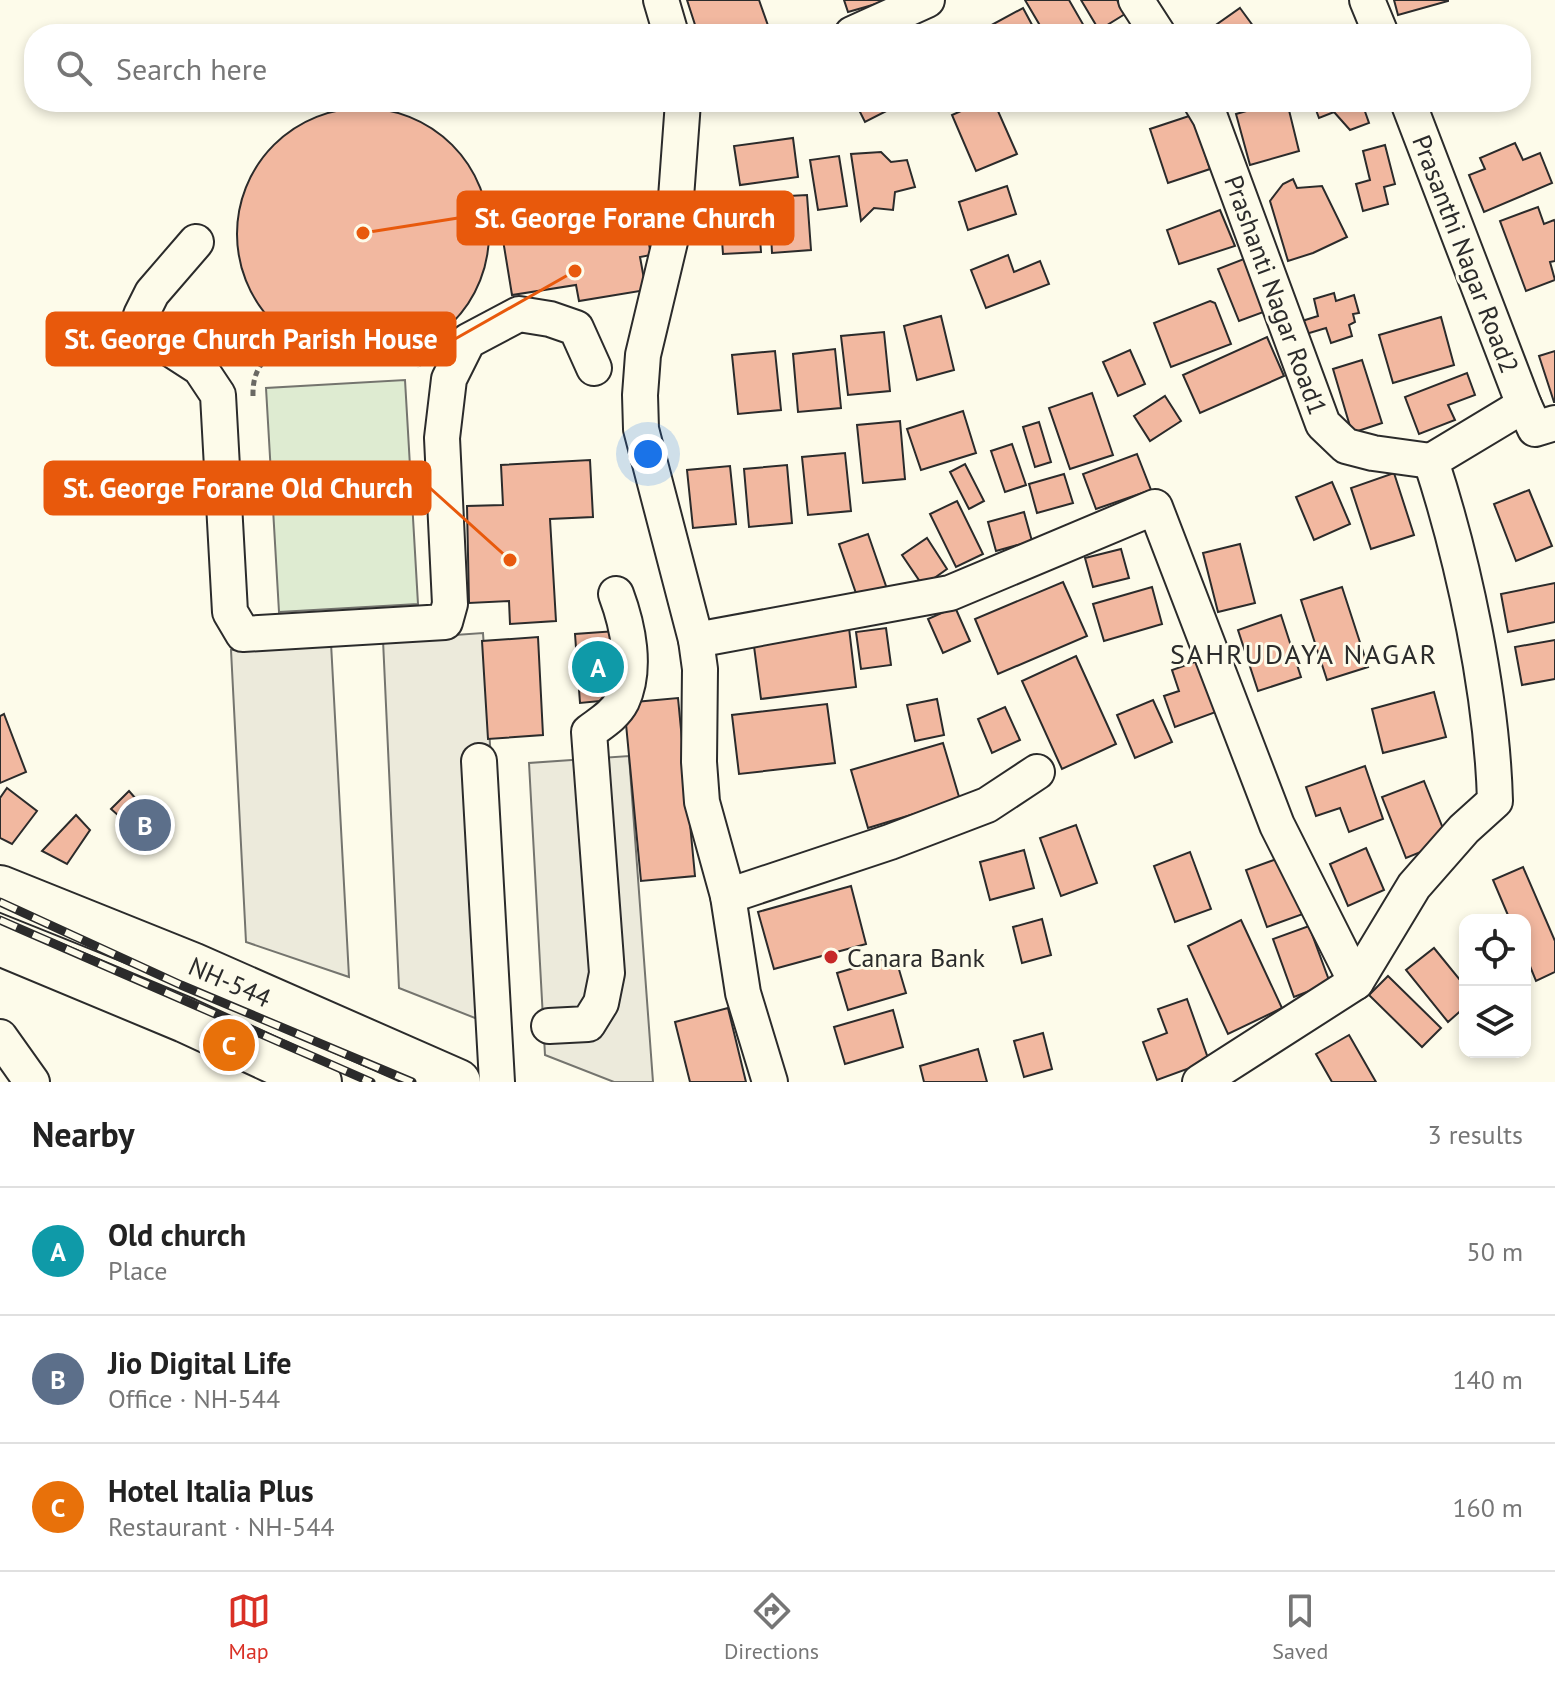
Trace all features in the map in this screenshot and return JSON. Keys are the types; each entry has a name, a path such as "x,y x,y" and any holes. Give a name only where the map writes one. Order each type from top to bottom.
{"main road":[{"name":"NH-544","path":"0,888 192,965 399,1070 458,1082"},
{"name":"NH-544","path":"0,943 185,1020 319,1082"}],"street":[{"path":"661,0 668,24"},
{"path":"874,24 927,0"},
{"path":"1136,0 1152,24"},
{"path":"1367,0 1377,24"},
{"path":"687,112 680,131 674,225 643,355 641,429 696,640 700,669 702,802 728,896 743,993 770,1082"},
{"name":"Prashanti Nagar Road1","path":"1206,112 1323,424 1346,446 1431,461"},
{"name":"Prasanthi Nagar Road2","path":"1412,112 1524,405"},
{"path":"196,242 152,293 141,315 152,337 200,368 218,395 230,612 243,634 445,622 450,604 442,438 449,379 468,341 519,314 550,319 576,328 594,368"},
{"path":"1200,1082 1356,982 1414,886 1464,829 1495,801 1493,761 1479,663 1442,494 1431,461 1524,405 1535,429 1555,423"},
{"path":"696,640 950,593 1155,507 1277,825 1356,982"},
{"path":"549,1026 588,1024 601,1003 607,973 589,732 611,717 622,701 630,665 625,619 616,594"},
{"path":"479,761 497,1082"},
{"path":"728,896 890,842 987,805 1037,772"},
{"path":"0,1037 32,1082"}],"path":[{"path":"253,400 253,385 261,363 270,354 306,337"}],"green space":[{"path":"405,380 418,604 279,612 266,388"}],"shaded area":[{"path":"483,633 508,1031 399,988 383,640"},
{"path":"331,643 349,977 246,942 231,650"},
{"path":"629,756 653,1082 614,1082 545,1055 529,763"}],"building":[{"path":"687,0 759,0 767,24 695,24"},
{"path":"844,0 882,0 883,2 848,12"},
{"path":"1025,0 1069,0 1083,24 1039,24"},
{"path":"1081,0 1117,0 1125,14 1109,24 1095,24"},
{"path":"1394,0 1448,0 1448,1 1398,15"},
{"path":"1023,8 1032,24 993,24"},
{"path":"1240,8 1252,24 1217,24"},
{"path":"330,112 396,112 433,129 468,164 484,197 489,222 489,246 484,271 461,314 443,332 423,345 400,355 375,360 351,360 326,355 283,332 265,314 252,294 242,271 237,246 237,222 242,197 258,164 283,136 303,123"},
{"path":"860,112 884,112 865,122"},
{"path":"959,112 998,112 1017,154 976,171 952,115"},
{"path":"1289,112 1299,151 1250,165 1236,114"},
{"path":"1317,112 1334,112 1319,118"},
{"path":"1334,112 1365,112 1369,123 1350,130"},
{"path":"1192,115 1210,169 1168,183 1150,129"},
{"path":"793,138 798,177 740,185 734,146"},
{"path":"1515,143 1523,160 1540,153 1552,183 1484,212 1469,175 1485,169 1480,158"},
{"path":"1385,145 1395,184 1384,187 1388,204 1363,211 1356,184 1370,180 1363,151"},
{"path":"881,152 891,162 907,160 915,187 895,192 893,210 874,208 861,221 851,154"},
{"path":"839,156 847,206 818,210 810,160"},
{"path":"1293,179 1297,188 1322,186 1347,237 1288,261 1270,201 1283,184"},
{"path":"1007,186 1016,214 968,230 959,202"},
{"path":"807,195 811,250 772,253 769,197"},
{"path":"757,197 761,252 723,254 719,199"},
{"path":"1538,207 1544,224 1555,222 1555,261 1550,262 1555,280 1526,291 1500,221"},
{"path":"1220,210 1235,246 1179,264 1167,230"},
{"path":"644,216 651,255 640,257 646,290 579,301 576,285 512,295 503,240"},
{"path":"1008,255 1014,272 1040,261 1049,284 986,308 971,270"},
{"path":"1249,257 1269,310 1239,321 1218,269"},
{"path":"1334,293 1336,301 1354,295 1359,313 1353,314 1355,322 1349,325 1352,336 1331,343 1326,328 1306,334 1302,321 1318,316 1314,299"},
{"path":"1210,301 1215,303 1231,344 1171,367 1154,323"},
{"path":"941,316 954,370 917,380 904,326"},
{"path":"1441,317 1454,365 1393,383 1379,335"},
{"path":"884,332 890,391 848,395 841,336"},
{"path":"1267,337 1284,376 1200,413 1183,375"},
{"path":"835,349 841,408 798,412 793,354"},
{"path":"1130,350 1145,384 1118,396 1103,362"},
{"path":"775,351 781,410 738,414 732,355"},
{"path":"1555,351 1555,402 1554,402 1539,356"},
{"path":"1362,360 1382,423 1352,433 1333,369"},
{"path":"1467,373 1475,395 1448,405 1455,420 1419,434 1405,397"},
{"path":"1092,393 1113,455 1070,469 1049,408"},
{"path":"1165,396 1181,421 1150,441 1134,416"},
{"path":"963,411 976,453 921,470 907,429"},
{"path":"900,421 905,479 863,483 857,425"},
{"path":"1039,422 1051,462 1035,467 1023,427"},
{"path":"1012,444 1026,485 1005,492 991,451"},
{"path":"845,453 851,511 808,515 802,457"},
{"path":"1137,454 1151,490 1096,509 1083,474"},
{"path":"590,460 593,517 550,519 556,621 510,624 509,601 469,603 467,506 503,505 501,465"},
{"path":"965,464 984,501 969,509 950,472"},
{"path":"787,465 792,523 749,527 744,469"},
{"path":"730,466 736,524 693,528 687,470"},
{"path":"1394,473 1414,535 1371,549 1351,488"},
{"path":"1064,474 1073,503 1037,513 1029,484"},
{"path":"1332,482 1350,524 1314,540 1296,497"},
{"path":"1529,490 1552,546 1516,561 1494,504"},
{"path":"957,501 983,554 956,567 930,514"},
{"path":"1024,512 1032,541 996,551 988,522"},
{"path":"868,534 887,589 858,599 839,544"},
{"path":"927,538 947,569 923,586 902,555"},
{"path":"1240,544 1255,603 1218,612 1203,553"},
{"path":"1121,549 1129,578 1093,587 1085,558"},
{"path":"1063,582 1087,636 998,674 975,619"},
{"path":"1555,583 1555,622 1508,632 1501,594"},
{"path":"1152,587 1162,624 1104,641 1093,604"},
{"path":"1342,587 1368,667 1327,680 1301,600"},
{"path":"955,607 970,641 943,653 928,619"},
{"path":"1281,615 1301,677 1258,691 1238,630"},
{"path":"849,628 856,687 761,699 753,639"},
{"path":"886,628 891,665 861,669 856,632"},
{"path":"616,631 620,699 580,703 575,634"},
{"path":"538,637 543,735 488,739 482,641"},
{"path":"1555,640 1555,679 1522,685 1515,647"},
{"path":"1076,656 1116,744 1062,769 1022,681"},
{"path":"1206,658 1224,709 1175,727 1164,696 1179,691 1172,670"},
{"path":"1434,692 1446,737 1383,753 1372,709"},
{"path":"678,698 695,876 641,881 624,703"},
{"path":"937,699 944,735 915,741 907,705"},
{"path":"1153,700 1172,742 1135,758 1117,715"},
{"path":"827,704 835,763 739,774 732,715"},
{"path":"1005,707 1020,740 992,753 978,719"},
{"path":"4,714 26,772 0,783 0,716"},
{"path":"943,743 960,800 868,828 851,770"},
{"path":"1365,766 1383,819 1349,832 1340,808 1316,816 1306,787"},
{"path":"1424,781 1448,841 1406,858 1382,797"},
{"path":"7,788 37,811 12,844 0,838 0,798"},
{"path":"129,791 166,833 153,846 111,809"},
{"path":"76,815 90,830 67,864 42,851"},
{"path":"1076,825 1097,883 1061,896 1040,838"},
{"path":"1366,848 1384,890 1348,906 1330,864"},
{"path":"1024,850 1034,888 990,900 980,862"},
{"path":"1190,852 1211,909 1175,922 1154,866"},
{"path":"1282,857 1303,914 1267,927 1246,870"},
{"path":"1523,867 1555,941 1555,972 1536,981 1531,969 1531,914 1507,914 1493,880"},
{"path":"851,886 866,944 774,969 758,912"},
{"path":"1042,919 1051,955 1022,963 1013,927"},
{"path":"1241,920 1282,1008 1228,1034 1188,946"},
{"path":"1309,926 1330,983 1294,997 1273,939"},
{"path":"1434,948 1459,979 1459,1012 1448,1022 1406,970"},
{"path":"895,956 906,993 848,1010 837,973"},
{"path":"1388,976 1441,1028 1422,1047 1369,995"},
{"path":"1187,999 1209,1061 1157,1080 1143,1042 1167,1033 1158,1009"},
{"path":"728,1008 746,1082 690,1082 675,1022"},
{"path":"893,1010 903,1047 845,1064 834,1027"},
{"path":"1043,1033 1052,1069 1024,1077 1014,1041"},
{"path":"1349,1035 1376,1082 1332,1082 1316,1054"},
{"path":"978,1049 987,1082 924,1082 920,1066"}],"railway":[{"path":"0,902 181,985 412,1082"},
{"path":"0,920 371,1082"}],"place":[{"name":"St. George Forane Church","path":"363,233"},
{"name":"St. George Church Parish House","path":"575,271"},
{"name":"St. George Forane Old Church","path":"510,560"},
{"name":"Old church","path":"598,667"},
{"name":"Jio Digital Life","path":"145,825"},
{"name":"Canara Bank","path":"831,957"},
{"name":"Hotel Italia Plus","path":"229,1045"}],"district":[{"name":"SAHRUDAYA NAGAR","path":"1304,653"}]}
